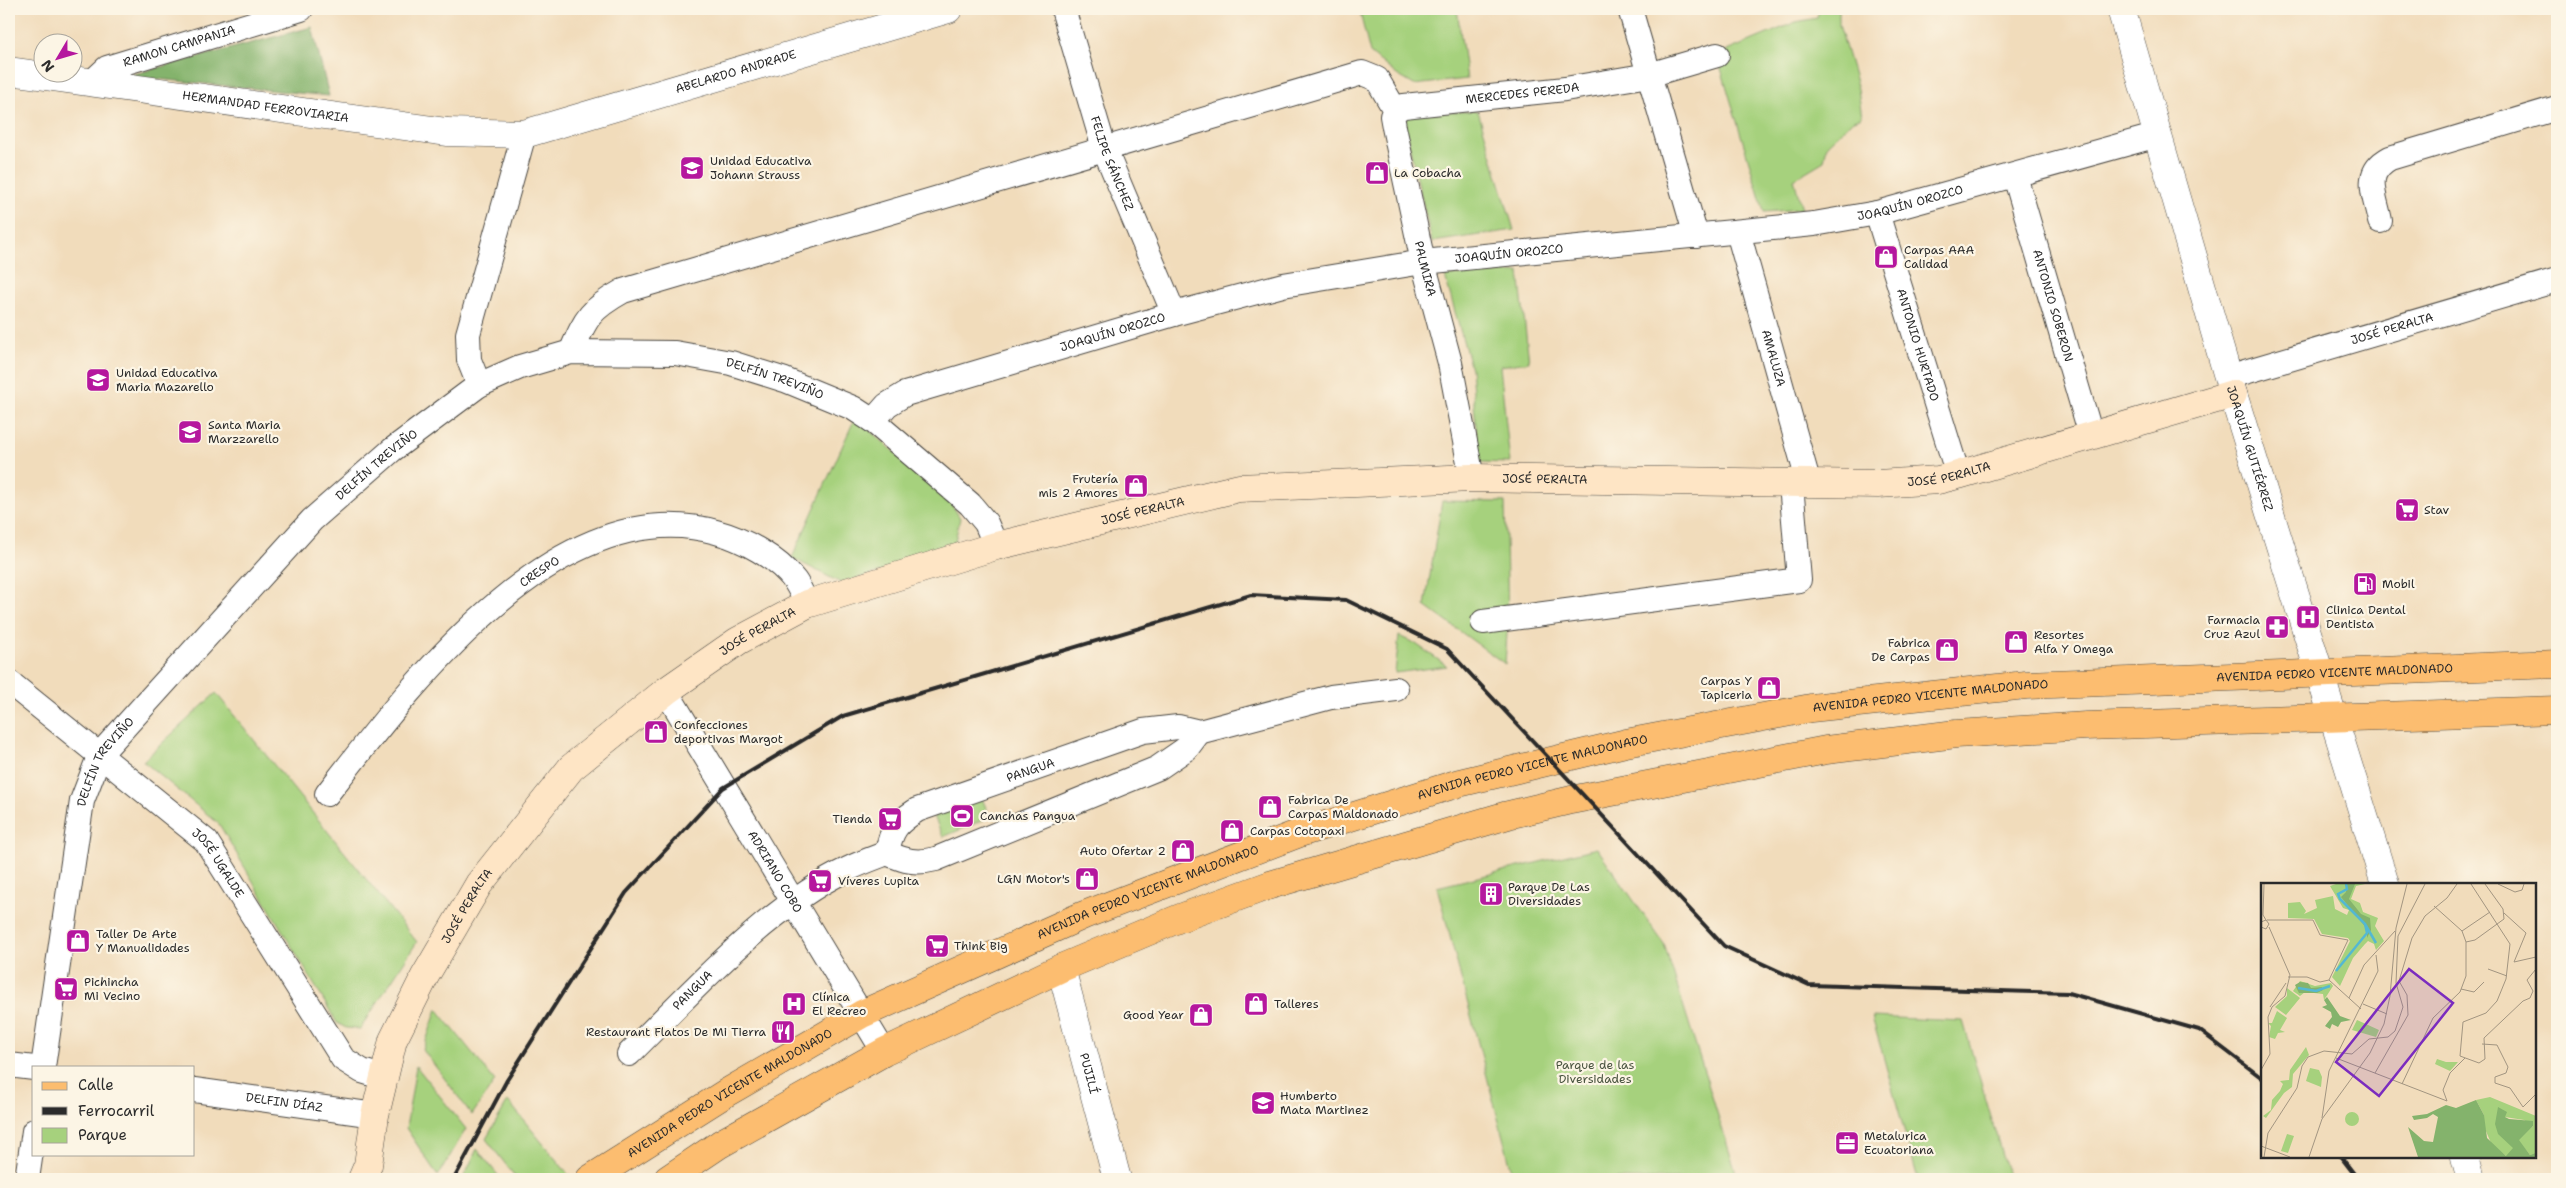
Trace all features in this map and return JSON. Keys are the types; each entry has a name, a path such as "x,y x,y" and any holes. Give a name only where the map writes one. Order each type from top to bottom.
{"main road":[{"name":"JOSÉ PERALTA","path":"362,1179 368,1165 382,1078 397,1032 425,976 479,884 571,768 666,691 738,641 807,604 996,546 1239,488 1472,478 1800,484 1904,483 1938,480 2091,435 2231,385"},
{"name":"AVENIDA PEDRO VICENTE MALDONADO","path":"590,1179 726,1093 862,1014 1084,915 1300,833 1459,783 1617,746 1811,708 2026,686 2557,664"},
{"path":"668,1179 720,1144 884,1052 1061,968 1171,922 1270,885 1508,815 1571,800 1826,750 1956,734 2086,726 2557,710"}],"street":[{"name":"RAMON CAMPANIA","path":"92,82 107,68 301,9"},
{"name":"ABELARDO ANDRADE","path":"524,134 948,9"},
{"name":"FELIPE SÁNCHEZ","path":"1063,9 1104,148 1174,314"},
{"path":"1630,9 1696,236"},
{"name":"JOAQUÍN GUTIÉRREZ","path":"2121,9 2231,385 2385,883"},
{"name":"MERCEDES PEREDA","path":"1395,110 1404,106 1565,89 1650,75 1717,55"},
{"name":"HERMANDAD FERROVIARIA","path":"9,71 447,132 524,134"},
{"path":"571,352 586,319 604,302 623,291 1104,148 1362,73 1370,74 1376,79 1395,110"},
{"path":"2380,221 2372,177 2377,165 2390,158 2557,108"},
{"name":"PALMIRA","path":"1395,110 1392,116 1394,127 1423,262 1450,363 1472,478"},
{"path":"479,385 469,360 468,334 524,134"},
{"name":"JOAQUÍN OROZCO","path":"873,421 887,405 905,394 1174,314 1283,285 1423,262 1814,224 1878,213 2158,135"},
{"name":"ANTONIO SOBERON","path":"2015,176 2091,435"},
{"name":"ANTONIO HURTADO","path":"1878,213 1958,475"},
{"name":"AMALUZA","path":"1484,622 1799,580 1800,484 1738,232"},
{"name":"JOSÉ PERALTA","path":"2231,385 2557,280"},
{"name":"DELFÍN TREVIÑO","path":"43,1066 82,801 100,754 312,520 392,450 479,385 520,367 571,352 675,353 730,363 785,380 853,408 873,421 970,504 986,523 996,546"},
{"name":"CRESPO","path":"328,794 394,707 456,640 506,597 540,572 587,543 614,533 671,525 707,529 729,535 774,560 795,581 807,604"},
{"name":"JOSÉ UGALDE","path":"9,682 206,842 343,1059 362,1071 382,1078"},
{"name":"PANGUA","path":"629,1054 738,947 793,903 847,869 887,853 890,836 899,822 917,810 1143,731 1178,727 1198,732 1331,697 1396,689"},
{"name":"ADRIANO COBO","path":"666,691 884,1052"},
{"path":"887,853 907,862 922,862 936,859 1158,768 1187,748 1198,732"},
{"name":"PUJILÍ","path":"1061,968 1117,1179"},
{"path":"9,1065 32,1068"},
{"name":"DELFIN DÍAZ","path":"195,1090 375,1115"},
{"path":"27,1179 32,1145"},
{"path":"2465,1158 2471,1179"}],"green space":[{"path":"1359,9 1457,9 1467,79 1414,85 1397,75 1370,53"},
{"path":"1819,9 1839,9 1839,25 1858,89 1862,117 1852,121 1827,145 1824,161 1794,179 1802,209 1764,212 1717,55 1796,22 1817,18"},
{"path":"312,27 329,96 127,76"},
{"path":"1478,111 1514,230 1432,242 1405,127 1406,118 1411,114"},
{"path":"1519,272 1529,362 1500,366 1510,463 1479,462 1471,369 1445,276"},
{"path":"855,418 948,498 960,518 955,541 941,555 841,583 792,558"},
{"path":"1442,501 1505,502 1508,618 1505,664 1425,606"},
{"path":"1399,636 1416,644 1447,666 1395,673"},
{"path":"216,693 417,942 360,1029 346,1028 337,1023 219,824 143,761"},
{"name":"Canchas Pangua","path":"981,796 990,817 943,837 933,814"},
{"name":"Parque de las Diversidades","path":"1597,848 1664,944 1738,1179 1514,1179 1437,887"},
{"path":"437,1009 495,1081 472,1115 423,1050"},
{"path":"1872,1017 1963,1021 2009,1179 1918,1179"},
{"path":"416,1066 466,1129 438,1176 406,1128"},
{"path":"508,1101 572,1179 517,1179 486,1139"},
{"path":"477,1149 501,1179 463,1179"}],"railway":[{"path":"454,1179 507,1080 626,893 723,788 843,716 1251,595 1346,600 1447,649 1724,946 1809,985 2068,993 2199,1030 2261,1077"},
{"path":"2342,1158 2358,1179"}],"place":[{"name":"Unidad Educativa Johann Strauss","path":"692,168"},
{"name":"La Cobacha","path":"1377,173"},
{"name":"Carpas AAA Calidad","path":"1886,257"},
{"name":"Unidad Educativa Maria Mazarello","path":"98,380"},
{"name":"Santa Maria Marzzarello","path":"190,432"},
{"name":"Frutería mis 2 Amores","path":"1136,486"},
{"name":"Stav","path":"2407,510"},
{"name":"Mobil","path":"2365,584"},
{"name":"Clinica Dental Dentista","path":"2308,617"},
{"name":"Farmacia Cruz Azul","path":"2277,627"},
{"name":"Resortes Alfa Y Omega","path":"2016,642"},
{"name":"Fabrica De Carpas","path":"1947,650"},
{"name":"Carpas Y Tapiceria","path":"1769,688"},
{"name":"Confecciones deportivas Margot","path":"656,732"},
{"name":"Fabrica De Carpas Maldonado","path":"1270,807"},
{"name":"Canchas Pangua","path":"962,816"},
{"name":"Tienda","path":"890,819"},
{"name":"Carpas Cotopaxi","path":"1232,831"},
{"name":"Auto Ofertar 2","path":"1183,851"},
{"name":"LGN Motor's","path":"1087,879"},
{"name":"Víveres Lupita","path":"820,881"},
{"name":"Parque De Las Diversidades","path":"1491,894"},
{"name":"Taller De Arte Y Manualidades","path":"78,941"},
{"name":"Think Big","path":"937,946"},
{"name":"Pichincha Mi Vecino","path":"66,989"},
{"name":"Clínica El Recreo","path":"794,1004"},
{"name":"Talleres","path":"1256,1004"},
{"name":"Good Year","path":"1201,1015"},
{"name":"Restaurant Flatos De Mi Tierra","path":"783,1032"},
{"name":"Humberto Mata Martinez","path":"1263,1103"},
{"name":"Metalurica Ecuatoriana","path":"1847,1143"}]}
